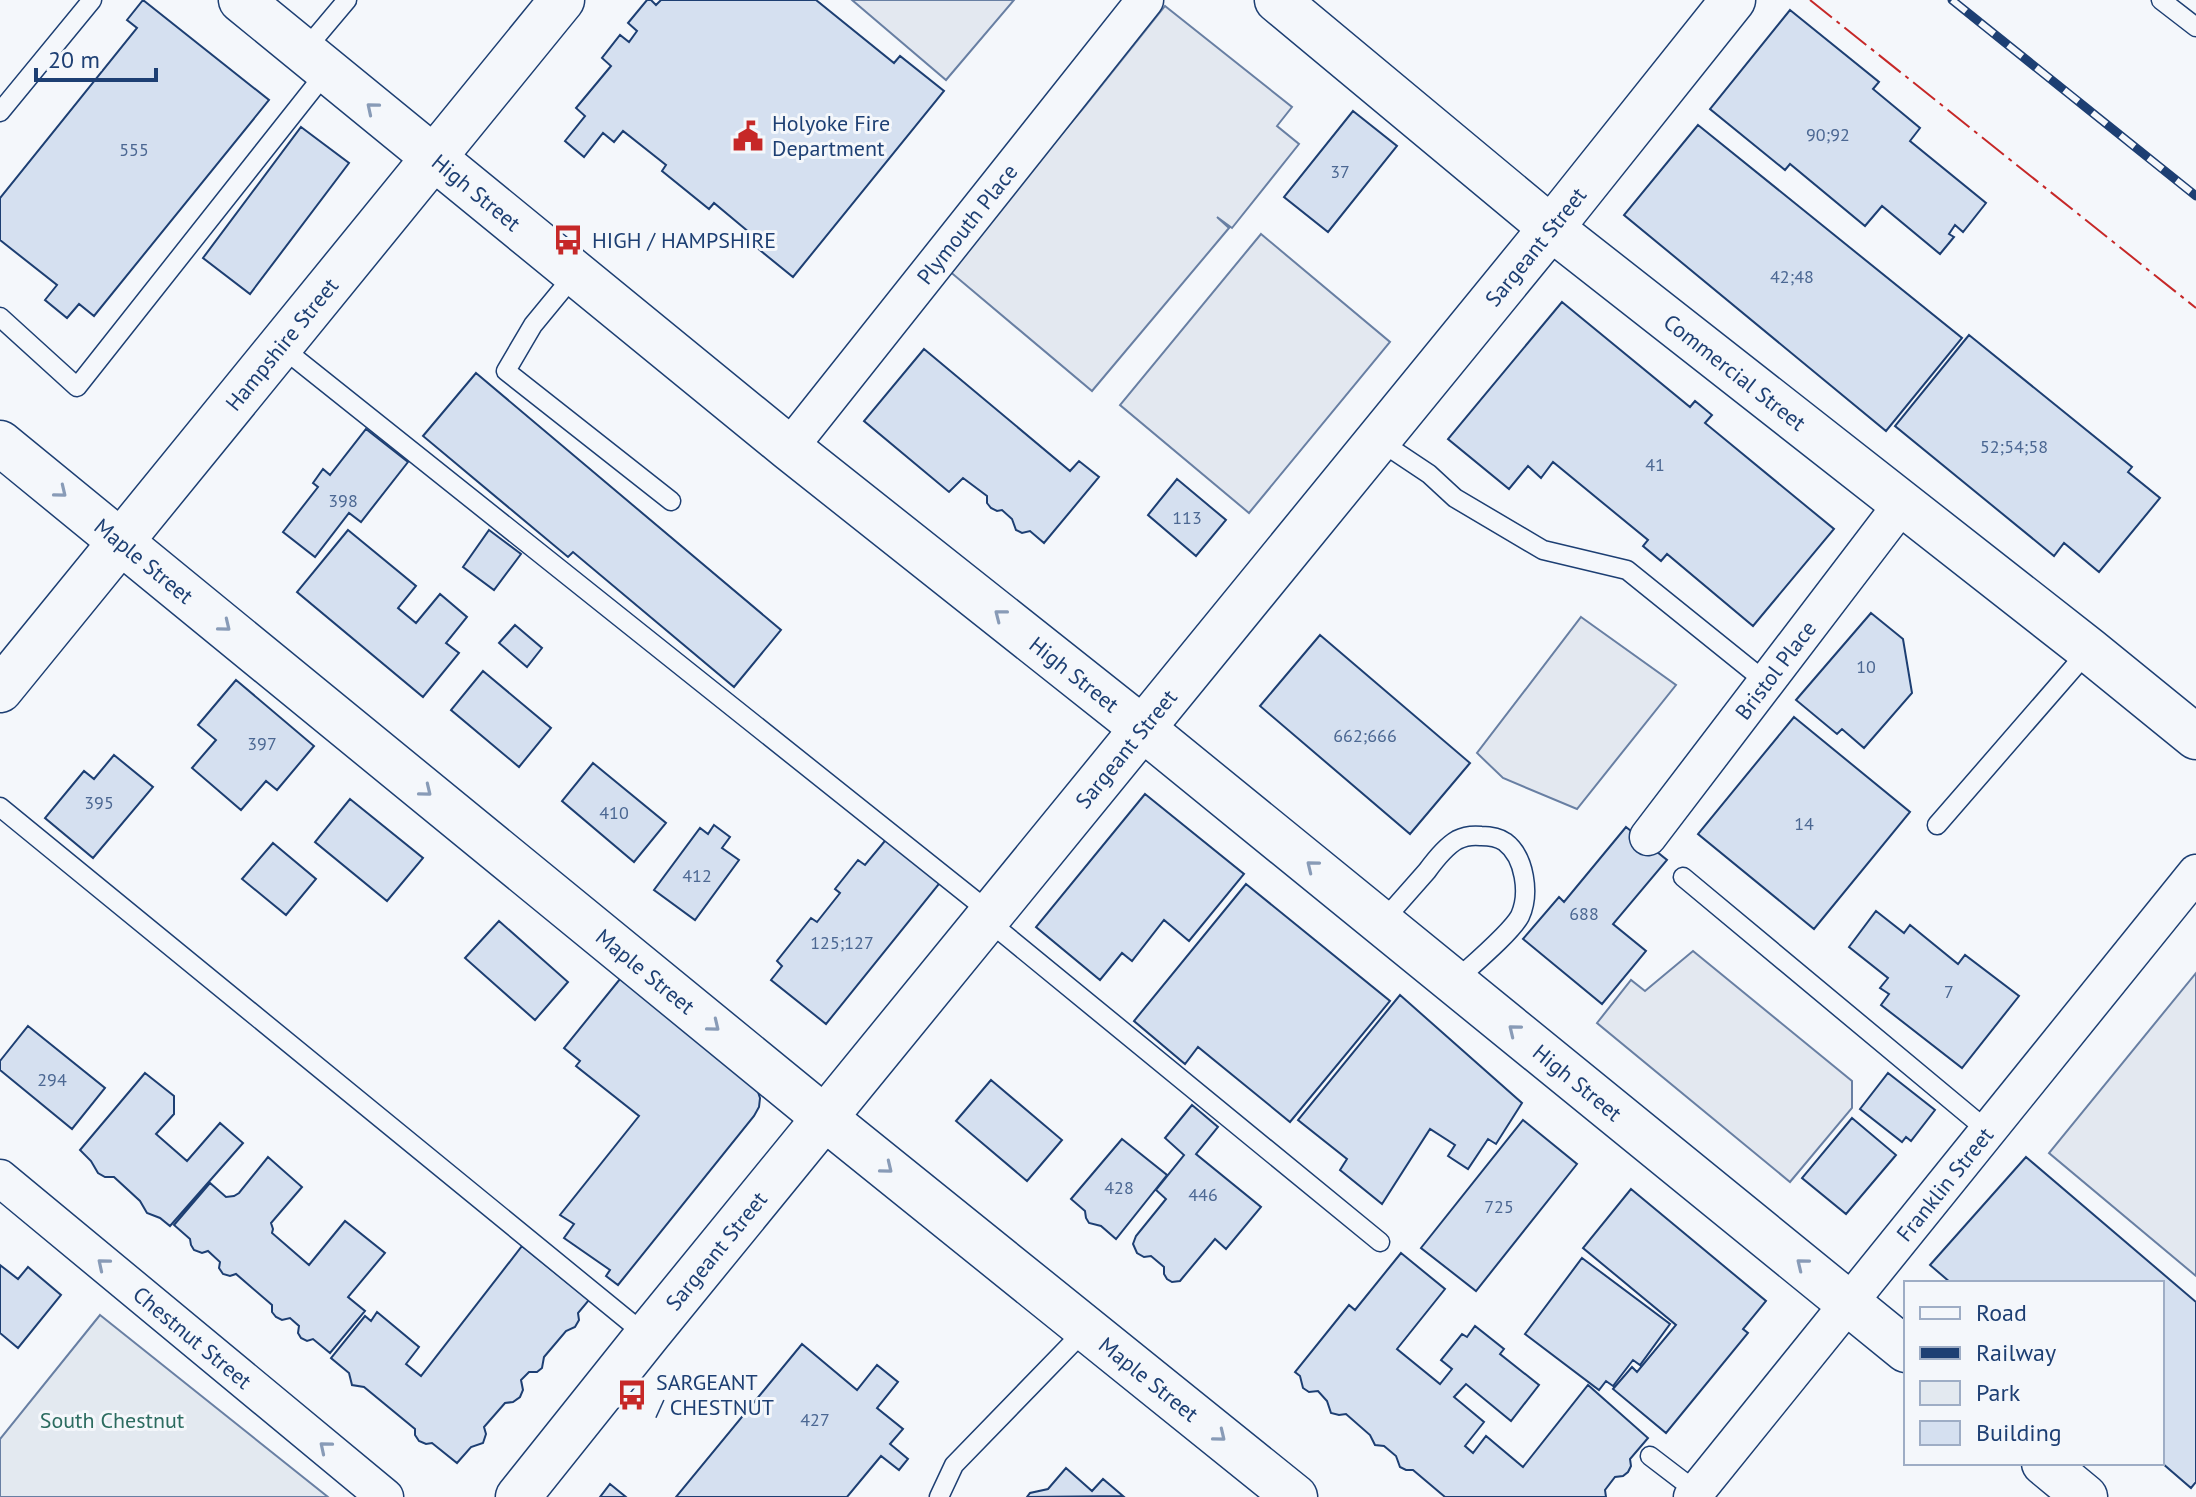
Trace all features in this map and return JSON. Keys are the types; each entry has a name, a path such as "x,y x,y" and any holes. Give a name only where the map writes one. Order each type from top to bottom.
{"street":[{"name":"High Street","path":"241,0 789,448 1142,728 1904,1348"},
{"name":"Hampshire Street","path":"0,690 562,0"},
{"name":"Plymouth Place","path":"789,448 1145,0"},
{"name":"Commercial Street","path":"1277,0 1551,228 2196,737"},
{"name":"Sargeant Street","path":"518,1497 1733,0"},
{"name":"Maple Street","path":"0,443 826,1119 1295,1497"},
{"name":"Bristol Place","path":"1648,837 1902,504"},
{"name":"Franklin Street","path":"1697,1495 2196,873"},
{"name":"Chestnut Street","path":"0,1178 385,1497"},
{"path":"2046,1465 2085,1497"}],"lane":[{"path":"0,112 92,0"},
{"path":"0,317 77,387 315,61 347,0"},
{"path":"2161,0 2196,27"},
{"path":"575,274 533,325 506,371 671,501"},
{"path":"280,346 990,917 1380,1242"},
{"path":"1378,440 1429,474 1462,503 1543,550 1627,570 1766,682"},
{"path":"1937,825 2089,650"},
{"path":"0,807 647,1336"},
{"path":"1382,922 1455,841 1467,836 1493,837 1505,842 1524,873 1526,889 1519,917 1454,982"},
{"path":"1683,877 1988,1131"},
{"path":"939,1497 954,1465 1086,1329"},
{"path":"1650,1456 1697,1495"}],"green space":[{"name":"South Chestnut","path":"100,1315 328,1497 0,1497 0,1439"}],"shaded area":[{"path":"852,0 1014,0 946,80"},
{"path":"1165,6 1292,107 1277,126 1299,144 1232,228 1217,217 1229,228 1092,391 948,270"},
{"path":"1261,234 1390,342 1249,513 1120,405"},
{"path":"1581,617 1676,685 1577,809 1503,778 1477,753"},
{"path":"1693,951 1852,1081 1852,1108 1790,1182 1597,1023 1631,980 1645,991"},
{"path":"2196,973 2196,1276 2049,1153"}],"building":[{"path":"143,0 269,100 94,316 79,304 67,318 45,300 57,285 0,240 0,198 137,28 127,20"},
{"path":"647,0 656,5 661,0 816,0 894,63 900,56 944,91 793,277 751,243 756,238 714,203 709,209 662,171 666,165 623,131 614,142 603,133 584,157 565,141 585,116 576,108 611,66 602,58 620,35 629,42 637,31 628,23"},
{"path":"1790,10 1879,82 1873,89 1920,128 1910,141 1986,203 1963,232 1955,225 1949,234 1954,237 1940,254 1882,206 1865,226 1790,164 1785,170 1710,109"},
{"path":"1353,111 1397,146 1328,232 1284,197"},
{"path":"1698,125 1962,338 1886,431 1624,215"},
{"path":"301,127 349,163 250,294 203,258"},
{"path":"1562,302 1690,407 1695,401 1712,415 1705,423 1834,529 1753,626 1667,554 1661,561 1643,546 1648,540 1553,462 1541,478 1528,466 1509,489 1448,439"},
{"path":"1969,335 2132,467 2128,472 2160,498 2099,572 2064,543 2054,556 1895,426"},
{"path":"924,349 1070,471 1079,461 1099,477 1044,543 1030,531 1022,533 1016,530 1012,519 1002,510 991,508 987,496 963,478 949,492 864,421"},
{"path":"476,373 781,630 734,687 573,552 568,557 423,436"},
{"path":"366,429 408,462 361,522 349,513 315,557 283,532 318,487 313,483 323,469 330,475"},
{"path":"1177,479 1226,520 1196,556 1148,515"},
{"path":"348,530 416,586 398,608 416,623 440,594 467,617 446,643 459,653 423,697 297,592"},
{"path":"489,530 521,554 494,590 463,567"},
{"path":"1871,613 1903,639 1912,693 1864,748 1842,729 1837,734 1796,700"},
{"path":"515,625 542,648 527,667 499,643"},
{"path":"1320,635 1470,763 1410,834 1260,706"},
{"path":"483,671 551,728 519,767 451,710"},
{"path":"236,680 314,746 277,790 266,781 241,810 192,768 216,740 198,725"},
{"path":"1794,717 1910,812 1814,929 1698,834"},
{"path":"114,755 153,787 93,858 45,818 84,771 94,779"},
{"path":"593,763 666,823 634,862 562,801"},
{"path":"1145,794 1244,874 1189,941 1164,920 1132,961 1122,953 1100,980 1036,927"},
{"path":"350,799 423,858 387,901 315,842"},
{"path":"714,825 730,837 722,848 739,860 695,920 654,890 700,828 708,834"},
{"path":"1626,827 1667,860 1613,924 1646,951 1602,1004 1523,939 1559,897 1564,902"},
{"path":"889,836 943,879 826,1024 771,980 782,966 777,961 811,918 817,922 840,893 835,889 858,860 865,865"},
{"path":"273,843 316,879 286,915 242,879"},
{"path":"1246,884 1390,1001 1290,1122 1198,1047 1185,1064 1134,1021"},
{"path":"1876,911 1904,933 1910,925 1958,964 1965,955 2019,996 1962,1068 1881,1005 1889,994 1880,988 1888,978 1849,947"},
{"path":"499,921 568,982 535,1020 465,958"},
{"path":"620,979 756,1086 760,1098 754,1116 618,1285 606,1276 610,1270 564,1238 574,1224 560,1215 639,1116 576,1066 580,1061 564,1048"},
{"path":"1400,995 1522,1103 1496,1144 1488,1139 1468,1169 1448,1156 1455,1145 1430,1129 1382,1204 1340,1170 1347,1159 1298,1120"},
{"path":"28,1026 105,1088 72,1129 0,1070 0,1061"},
{"path":"145,1073 174,1096 174,1114 156,1134 187,1161 220,1123 243,1143 170,1226 147,1213 140,1201 114,1177 98,1173 80,1150"},
{"path":"1888,1073 1935,1110 1911,1141 1906,1137 1902,1142 1860,1109"},
{"path":"991,1080 1062,1140 1027,1181 956,1121"},
{"path":"1192,1105 1218,1127 1196,1154 1261,1207 1226,1249 1215,1239 1180,1281 1172,1282 1164,1274 1164,1267 1151,1256 1144,1257 1137,1253 1133,1244 1166,1199 1156,1190 1184,1155 1165,1138"},
{"path":"1852,1118 1896,1155 1846,1214 1802,1178"},
{"path":"1523,1120 1577,1164 1476,1291 1421,1248"},
{"path":"1122,1139 1167,1175 1116,1239 1101,1226 1089,1223 1085,1211 1071,1199"},
{"path":"268,1157 302,1187 271,1223 272,1233 309,1265 345,1221 385,1253 348,1297 365,1311 330,1353 313,1339 307,1341 301,1338 299,1326 290,1318 282,1320 276,1317 272,1305 236,1274 223,1274 219,1268 220,1262 208,1251 202,1253 194,1250 190,1239 174,1225 210,1183 226,1197 234,1196"},
{"path":"2026,1157 2196,1302 2196,1482 2191,1488 2164,1465 2164,1281 1949,1281 1930,1265"},
{"path":"1631,1189 1766,1301 1743,1329 1748,1333 1666,1433 1613,1389 1632,1367 1637,1372 1676,1325 1583,1248"},
{"path":"522,1246 589,1300 578,1313 579,1320 575,1327 566,1331 544,1357 542,1368 529,1372 521,1380 523,1390 520,1397 505,1403 484,1427 486,1434 483,1443 471,1447 457,1463 432,1443 419,1441 415,1429 364,1387 352,1385 349,1373 331,1358 365,1316 371,1321 377,1312 419,1347 406,1364 421,1376"},
{"path":"1401,1253 1445,1289 1397,1349 1440,1384 1452,1369 1441,1360 1462,1334 1467,1337 1475,1326 1504,1349 1500,1354 1539,1385 1511,1421 1466,1384 1454,1397 1484,1422 1465,1446 1473,1453 1486,1436 1523,1467 1588,1385 1648,1438 1630,1459 1628,1472 1615,1477 1605,1490 1606,1497 1445,1497 1413,1470 1400,1467 1396,1456 1384,1446 1375,1445 1370,1435 1346,1414 1331,1413 1327,1401 1318,1391 1309,1392 1303,1388 1300,1376 1295,1372 1349,1305 1355,1310"},
{"path":"1582,1258 1670,1324 1640,1365 1633,1360 1613,1386 1606,1381 1599,1390 1525,1334"},
{"path":"0,1265 18,1279 28,1267 61,1295 18,1348 0,1333"},
{"path":"802,1344 857,1390 877,1365 898,1382 877,1408 903,1429 890,1444 908,1459 899,1470 881,1456 847,1497 676,1497"},
{"path":"1066,1468 1092,1491 1103,1479 1123,1496 1027,1497 1030,1493 1048,1489"},
{"path":"610,1484 626,1497 600,1497"}],"railway":[{"path":"1952,0 2196,196"}],"power":[{"path":"1810,0 2196,308"}],"place":[{"name":"Holyoke Fire Department","path":"748,136"},
{"name":"HIGH / HAMPSHIRE","path":"568,240"},
{"name":"SARGEANT / CHESTNUT","path":"632,1395"}]}
